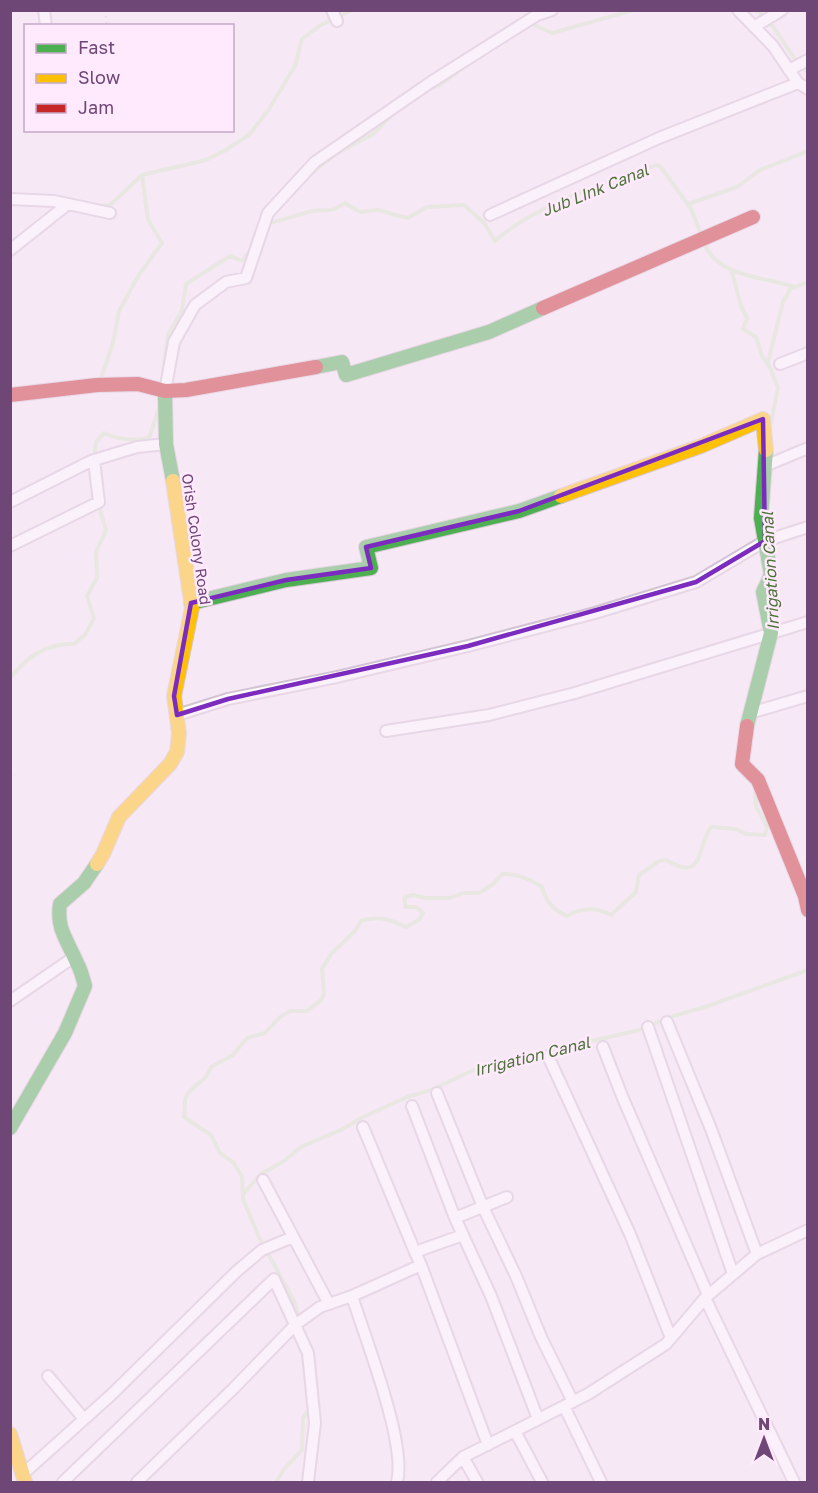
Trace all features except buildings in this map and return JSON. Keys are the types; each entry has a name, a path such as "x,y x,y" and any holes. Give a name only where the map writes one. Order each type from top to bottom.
{"street":[{"path":"165,391 174,342 195,305 226,282 246,278 268,213 315,162 431,82 537,15 552,10"},
{"path":"490,215 659,138 803,86 773,46 738,10"},
{"path":"754,27 782,10"},
{"path":"789,70 807,60"},
{"path":"10,199 54,201 110,213"},
{"path":"10,250 68,204"},
{"path":"10,395 97,385 138,384 165,391 186,390 342,362 346,375 489,332 753,217"},
{"path":"780,364 807,353"},
{"name":"Orish Colony Road","path":"10,1128 65,1033 85,986 64,938 58,918 60,904 84,883 103,854 119,817 170,764 177,752 179,733 174,696 192,609 181,527 166,444 165,391"},
{"path":"191,603 286,580 371,568 366,547 519,511 701,446 763,419 765,466 761,518 771,575 763,592 771,633 750,713 742,764 758,780 805,896 807,910"},
{"path":"10,502 94,460 137,447 166,444"},
{"path":"765,466 807,448"},
{"path":"10,546 99,502 94,460"},
{"path":"177,715 228,699 337,677 595,613 696,582 765,541 807,527"},
{"path":"386,731 489,715 575,693 807,622"},
{"path":"750,713 807,696"},
{"path":"10,1001 74,957"},
{"path":"667,1022 711,1130 757,1254"},
{"path":"648,1027 733,1274"},
{"path":"603,1047 706,1296 794,1482"},
{"path":"548,1056 630,1234 671,1338"},
{"path":"437,1093 483,1207 516,1276 601,1482"},
{"path":"412,1106 455,1218 490,1296 538,1419"},
{"path":"363,1127 421,1265 488,1445"},
{"path":"262,1179 329,1304"},
{"path":"455,1218 507,1197"},
{"path":"415,1252 463,1235 455,1218"},
{"path":"437,1482 463,1457 568,1404 666,1344 706,1296 757,1254 807,1230"},
{"path":"10,1434 24,1478 237,1271 262,1250 293,1237"},
{"path":"137,1482 234,1388 295,1324 320,1307 352,1296 421,1265"},
{"path":"63,1482 274,1279 308,1353 315,1423 308,1482"},
{"path":"352,1296 395,1434 399,1473 397,1482"},
{"path":"48,1376 84,1419"},
{"path":"515,1431 542,1482"},
{"path":"463,1457 477,1482"}],"path":[{"path":"10,779 15,775"}],"highlighted area":[{"path":"763,419 765,541 696,582 468,646 228,699 177,715 174,696 191,603 286,580 371,568 366,547 519,511"}],"waterway":[{"name":"Irrigation Canal","path":"98,206 110,205 142,175 206,160 250,134 269,109 295,66 302,39 319,26 352,10"},
{"name":"Jub LInk Canal","path":"529,25 532,24 552,33 634,10"},
{"name":"Irrigation Canal","path":"756,10 771,24 794,58 808,73"},
{"name":"Jub LInk Canal","path":"429,89 440,85 463,68"},
{"name":"Jub LInk Canal","path":"308,176 336,154 373,134 396,111"},
{"name":"Jub LInk Canal","path":"688,204 737,187 760,170 808,151"},
{"name":"Jub LInk Canal","path":"265,223 313,211 331,210 345,203 360,212 377,210 408,218 427,207 464,205 484,223 495,241 531,216 572,196 656,165 660,166 691,209 702,236"},
{"path":"100,381 113,343 119,311 139,275 162,243 148,220 142,175"},
{"name":"Jub LInk Canal","path":"704,243 710,254 730,269 795,287"},
{"name":"Jub LInk Canal","path":"163,374 168,335 182,310 186,284 230,256 242,261 252,248"},
{"name":"Jub LInk Canal","path":"732,272 741,306 747,318 743,329 756,337 762,356 768,365"},
{"name":"Irrigation Canal","path":"771,422 778,388 768,362 783,302 790,289 808,282"},
{"name":"Jub LInk Canal","path":"94,457 96,442 104,433 126,439 149,438 158,411"},
{"name":"Jub LInk Canal","path":"10,678 38,653 55,646 74,644 85,635 94,618 87,596 97,578 96,552 106,530 100,510 101,504"},
{"name":"Irrigation Canal","path":"300,1320 294,1301 259,1237 243,1199 242,1177 234,1163 220,1153 211,1135 184,1117 185,1099 189,1092 206,1077 211,1067 233,1055 247,1038 265,1033 280,1017 290,1011 307,1011 321,1000 324,994 322,969 331,954 355,931 361,921 373,918 384,919 406,927 419,920 423,913 416,907 405,907 405,897 413,895 426,898 450,898 463,893 479,893 493,884 502,874 507,874 523,878 542,887 551,905 567,916 589,909 611,915 636,892 639,875 659,861 666,860 687,868 693,865 698,860 711,827 765,835 767,827 756,806 755,792"},
{"name":"Irrigation Canal","path":"243,1194 261,1174 284,1161 301,1147 407,1097 431,1090 480,1067 639,1030 673,1016 808,970"},
{"name":"Irrigation Canal","path":"276,1482 285,1468 302,1450 303,1418 310,1408"}],"traffic: fast":[{"path":"316,367 342,362 346,375 489,332 543,308"},
{"path":"165,391 166,444 173,481"},
{"path":"747,726 771,633 763,592 771,575 761,518 766,450"},
{"path":"191,603 286,580 371,568 366,547 519,511 561,496"},
{"path":"10,1128 65,1033 85,986 80,968 61,928 59,913 60,904 84,883 97,864"}],"traffic: slow":[{"path":"561,496 701,446 763,419 766,450"},
{"path":"97,864 119,817 170,764 177,752 179,733 174,696 192,608 173,481"},
{"path":"10,1434 25,1482"}],"traffic: jam":[{"path":"543,308 753,217"},
{"path":"10,395 97,385 138,384 165,391 186,390 316,367"},
{"path":"747,726 742,764 758,780 805,896 808,910"}]}
